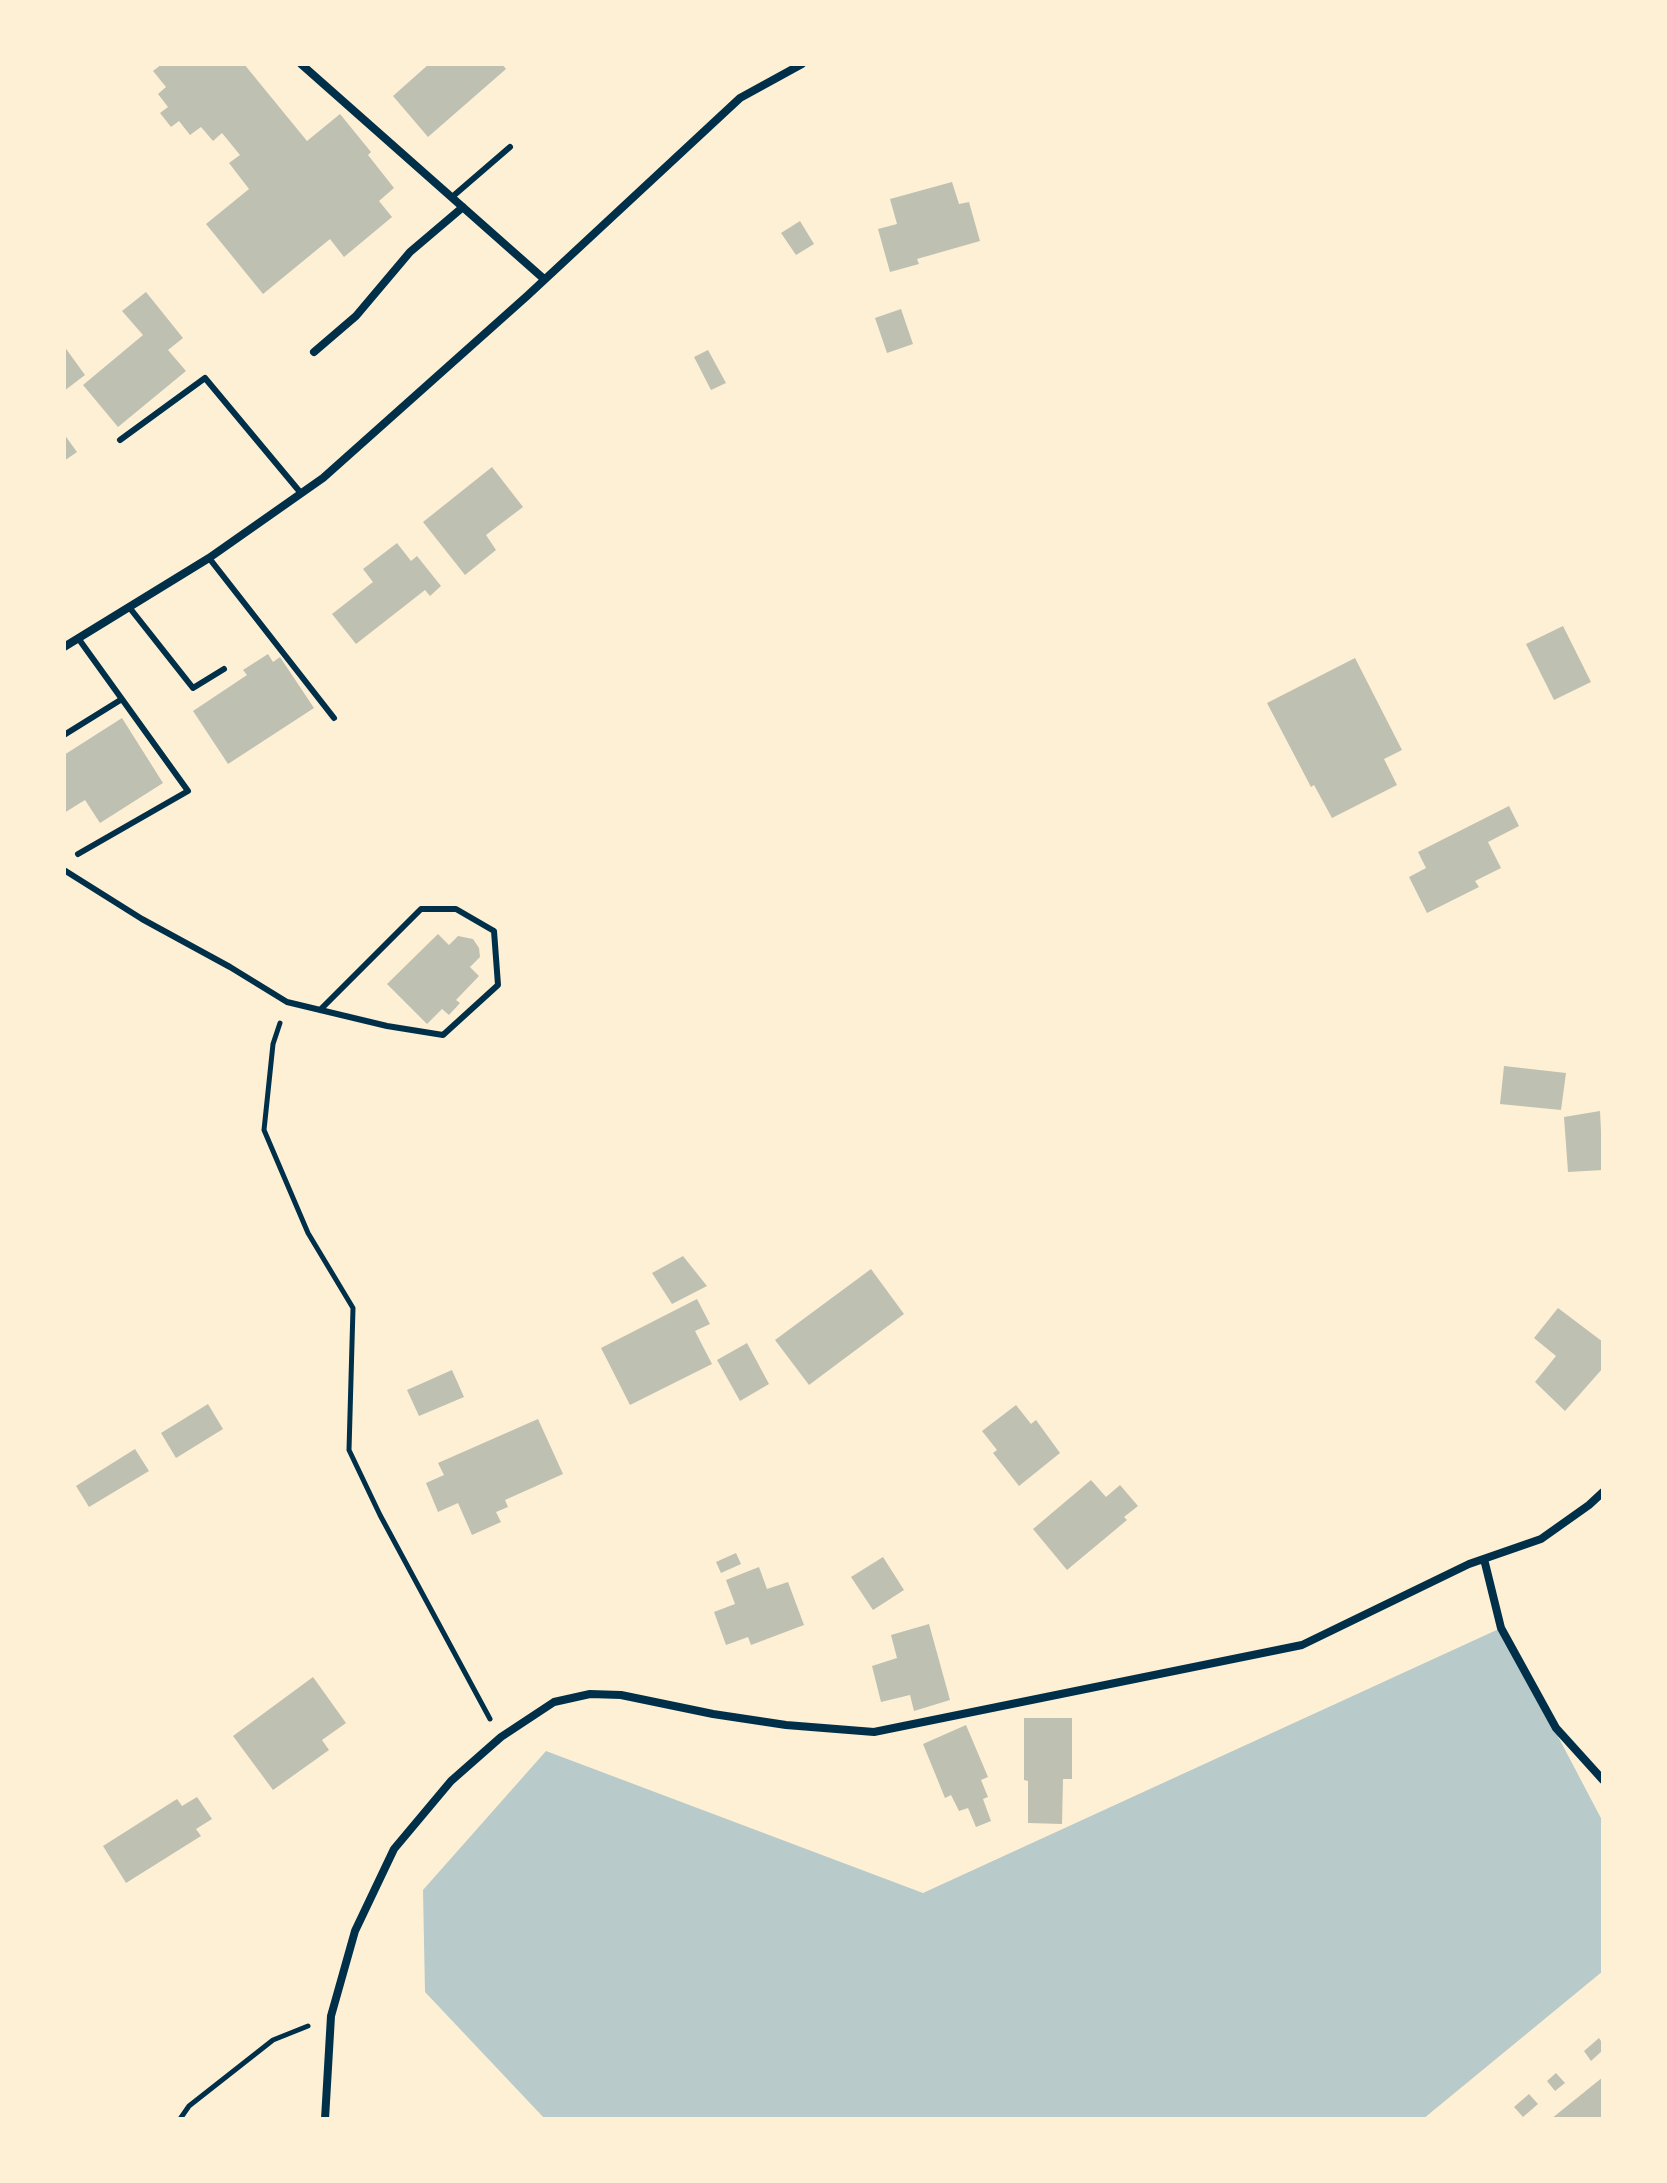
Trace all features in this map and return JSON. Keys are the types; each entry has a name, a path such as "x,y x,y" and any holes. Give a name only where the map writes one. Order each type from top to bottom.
{"street":[{"path":"301,64 544,279"},
{"path":"64,647 209,558 323,478 740,98 802,64"},
{"path":"314,352 356,316 410,252 463,207"},
{"path":"325,2119 331,2016 355,1931 394,1849 451,1781 501,1737 554,1702 590,1694 621,1695 786,1725 874,1732 1302,1645 1484,1559 1541,1539 1603,1492"},
{"path":"1484,1559 1501,1628 1556,1728 1603,1780"}],"lane":[{"path":"452,197 510,147"},
{"path":"120,440 205,378 300,492"},
{"path":"209,558 334,718"},
{"path":"129,607 193,688 224,669"},
{"path":"78,638 188,791 78,854"},
{"path":"64,735 122,699"},
{"path":"64,870 142,919 287,1002 320,1010 387,1026 443,1035 498,985 494,931 456,909 421,909 320,1010"}],"path":[{"path":"287,1002 273,1044 264,1130 308,1233 353,1308 349,1450 380,1515 501,1737"},
{"path":"180,2119 189,2106 273,2040 331,2016"}],"shaded area":[{"path":"1501,1628 1603,1822 1603,1971 1423,2119 545,2119 425,1992 423,1890 546,1751 923,1893"}],"building":[{"path":"162,64 244,64 307,141 340,114 371,152 368,155 394,188 379,201 392,217 344,257 330,239 263,294 206,224 249,189 229,163 240,155 222,133 213,141 201,127 190,135 179,121 171,127 160,113 168,107 158,94 166,87 153,71"},
{"path":"429,64 502,64 506,69 428,137 393,96"},
{"path":"952,182 959,204 969,202 980,241 917,259 919,264 890,272 878,229 897,224 890,199"},
{"path":"800,221 814,244 796,255 781,233"},
{"path":"146,292 183,338 168,350 186,371 118,427 83,385 143,335 122,311"},
{"path":"901,309 913,344 887,353 875,318"},
{"path":"64,346 85,375 64,391"},
{"path":"708,350 726,383 711,390 694,357"},
{"path":"64,434 77,452 64,461"},
{"path":"492,467 523,507 486,535 496,550 465,575 423,522"},
{"path":"397,543 411,561 417,556 441,586 430,596 425,590 356,644 332,614 373,582 363,569"},
{"path":"1563,626 1591,682 1554,700 1526,644"},
{"path":"268,654 273,662 280,657 314,708 228,764 193,711 247,675 243,670"},
{"path":"1355,658 1402,750 1384,759 1397,785 1332,818 1314,785 1311,787 1267,703"},
{"path":"122,718 163,783 100,823 85,800 64,813 64,755"},
{"path":"1509,806 1519,826 1488,842 1501,868 1475,881 1479,887 1427,913 1409,877 1426,868 1418,852"},
{"path":"438,934 449,945 458,936 473,939 480,957 470,967 479,976 456,1000 460,1003 449,1015 442,1009 427,1024 387,984"},
{"path":"1504,1066 1566,1073 1561,1110 1500,1104"},
{"path":"1600,1111 1603,1170 1568,1172 1564,1117"},
{"path":"683,1256 707,1286 672,1304 652,1273"},
{"path":"871,1269 904,1314 809,1385 775,1340"},
{"path":"697,1299 710,1324 695,1331 712,1364 630,1405 601,1348"},
{"path":"1558,1308 1603,1342 1603,1368 1565,1411 1535,1382 1556,1356 1534,1338"},
{"path":"747,1343 769,1384 740,1401 717,1360"},
{"path":"452,1370 464,1397 419,1416 407,1390"},
{"path":"208,1404 223,1429 176,1458 161,1433"},
{"path":"1016,1405 1031,1424 1036,1420 1060,1453 1019,1486 993,1453 997,1450 982,1431"},
{"path":"538,1419 563,1474 505,1500 508,1507 496,1512 501,1522 472,1535 458,1503 438,1512 426,1483 444,1475 438,1463"},
{"path":"135,1449 149,1471 89,1507 76,1486"},
{"path":"1091,1480 1106,1497 1120,1485 1138,1506 1124,1517 1127,1520 1067,1570 1033,1529"},
{"path":"736,1553 741,1564 721,1573 716,1562"},
{"path":"883,1557 904,1590 873,1610 851,1577"},
{"path":"759,1567 767,1589 788,1582 804,1625 751,1645 748,1637 726,1645 714,1612 735,1604 726,1580"},
{"path":"929,1624 950,1700 914,1711 910,1695 881,1702 872,1666 897,1658 891,1635"},
{"path":"313,1677 346,1723 322,1740 329,1750 273,1790 233,1736"},
{"path":"1024,1718 1072,1718 1072,1779 1063,1779 1062,1824 1028,1823"},
{"path":"966,1725 988,1777 981,1780 988,1797 983,1799 991,1821 976,1827 968,1808 959,1811 951,1795 945,1798 923,1744"},
{"path":"197,1797 212,1819 196,1829 201,1836 126,1883 103,1846 177,1799 182,1806"},
{"path":"1599,2038 1603,2050 1591,2061 1584,2051"},
{"path":"1556,2073 1565,2083 1555,2091 1547,2081"},
{"path":"1603,2077 1603,2119 1551,2119"},
{"path":"1529,2094 1538,2104 1523,2117 1514,2107"}]}
